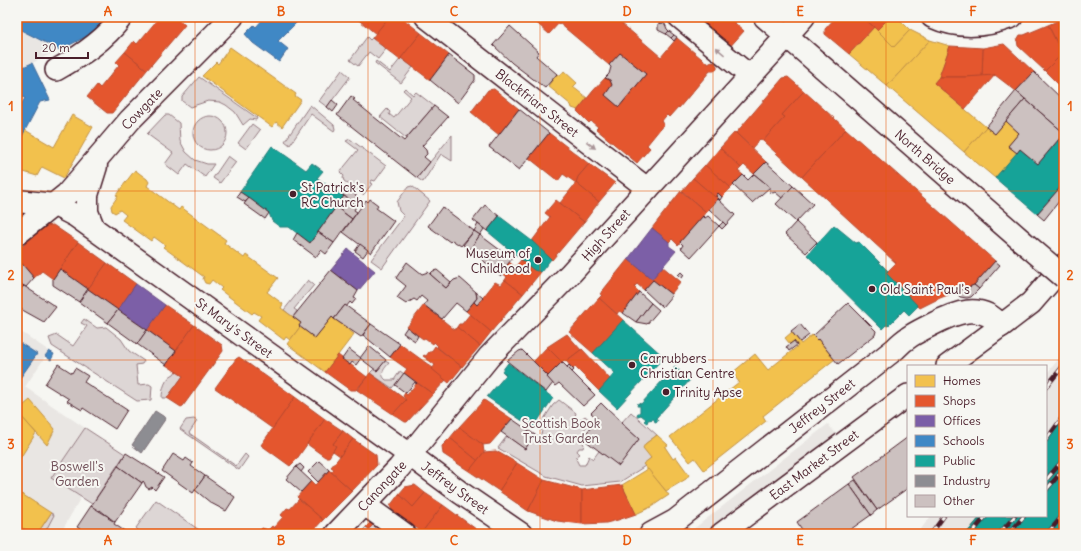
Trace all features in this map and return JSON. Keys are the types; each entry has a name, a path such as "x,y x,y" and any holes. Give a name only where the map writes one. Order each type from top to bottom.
{"street":[{"path":"56,70 70,63 95,45 112,31 122,17"},
{"name":"Cowgate","path":"17,234 55,205 73,188 130,120 232,17"},
{"name":"Blackfriars Street","path":"426,17 648,189"},
{"path":"679,17 750,76"},
{"name":"North Bridge","path":"765,17 1064,277"},
{"name":"High Street","path":"410,455 489,357 556,288 648,189 804,17"},
{"path":"932,17 952,24 970,26 990,23 1012,17"},
{"path":"93,226 87,212 87,194 99,156"},
{"path":"17,202 55,205"},
{"name":"St Mary's Street","path":"55,205 93,226 410,455"},
{"path":"948,365 1026,308 1064,265"},
{"name":"Jeffrey Street","path":"651,534 675,521 911,335 944,318 970,311 986,314 1001,326"},
{"name":"East Market Street","path":"721,534 907,396"},
{"name":"Canongate","path":"336,534 410,455"},
{"name":"Jeffrey Street","path":"410,455 520,534"},
{"path":"364,505 406,534"}],"shaded area":[{"path":"17,17 111,17 80,40 32,63 50,100 40,102 17,145"},
{"path":"17,329 49,351 25,387 85,428 51,478 81,497 63,529 71,534 17,534"},
{"path":"1064,353 1064,534 917,534 930,517 1047,517 1047,373"},
{"path":"828,424 836,434 703,534 687,534"}],"green space":[{"path":"367,37 370,40 372,38 386,49 378,59 369,52 358,66 350,60"},
{"path":"401,58 413,67 401,83 375,63 376,61 390,72"},
{"path":"342,70 350,77 327,107 319,101"},
{"path":"199,77 257,118 256,120 250,119 243,125 235,112 220,102 208,101 190,107 182,101 182,97"},
{"path":"405,88 413,95 416,92 434,106 406,138 380,117 387,109 390,112 389,114 394,118 411,97 403,90"},
{"path":"310,105 334,125 334,131 311,114 290,145 285,141"},
{"path":"165,115 169,115 179,123 180,141 186,152 195,160 207,164 214,164 205,177 187,164 179,175 165,164 173,153 147,134"},
{"path":"207,116 213,116 222,121 226,127 226,139 222,145 213,150 207,150 198,145 193,136 193,130 198,121"},
{"path":"252,124 260,130 246,149 238,143"},
{"path":"452,135 452,161 441,154 423,182 417,178"},
{"path":"350,139 386,166 375,181 372,180 370,183 372,184 363,195 344,181 344,176 340,172 358,150 346,141"},
{"path":"228,156 236,162 220,183 213,178"},
{"path":"412,186 430,201 382,268 371,260 404,216 399,211 397,202 408,187"},
{"path":"308,280 314,285 294,309 297,311 293,317 284,310"},
{"path":"84,319 97,328 106,327 121,339 129,351 144,361 142,364 136,365 138,385 149,384 152,386 151,400 137,401 52,346 49,338 57,335 73,346 87,326 81,323"},
{"path":"385,361 389,363 384,369 383,374 386,380 394,380 400,371 404,374 392,388 370,373 374,369 377,371"},
{"path":"176,371 183,376 167,398 162,398 163,388 166,381"},
{"name":"Scottish Book Trust Garden","path":"559,400 576,413 576,420 580,420 585,416 591,421 578,438 584,444 583,448 579,448 577,451 580,454 576,459 579,465 585,465 589,456 593,459 599,451 619,465 639,439 621,423 631,412 657,435 645,444 651,458 644,464 645,466 620,482 582,486 546,476 498,448 507,436 525,449 535,435 539,436 541,434 542,431 538,428 553,405"},
{"path":"194,419 197,421 189,433 236,466 245,454 248,457 239,470 180,429 186,420"},
{"name":"Boswell's Garden","path":"85,428 125,454 92,504 51,478"},
{"path":"156,500 202,532 202,534 136,534 139,531 136,528"},
{"path":"51,513 54,515 44,534 37,534"},
{"path":"373,525 385,534 363,534 361,532 366,527 369,529"}],"building: Homes":[{"path":"890,17 897,17 910,30 894,47 877,30"},
{"path":"874,27 894,47 910,30 930,40 887,86 849,54"},
{"path":"930,40 950,46 939,77 934,83 986,127 964,152 887,86"},
{"path":"230,47 296,94 295,96 301,100 282,127 276,122 272,127 202,76 216,62 218,64"},
{"path":"564,71 577,83 573,87 587,98 578,110 572,108 571,105 548,86 557,74 560,76"},
{"path":"72,115 93,127 64,178 42,167 37,176 17,170 17,145 25,130 54,147"},
{"path":"1006,121 1019,133 1008,146 1017,153 995,178 964,152 986,127 995,134"},
{"path":"135,170 147,179 149,182 147,186 179,210 181,207 226,240 224,243 244,258 246,255 278,278 267,292 283,304 281,308 301,323 299,326 300,327 290,340 286,337 284,340 258,320 261,316 254,312 252,314 220,290 222,288 212,280 209,284 205,283 203,279 204,277 163,247 165,245 154,237 151,241 122,220 126,215 120,210 115,213 112,211 111,206 118,196 116,195"},
{"path":"332,317 354,334 325,372 287,344 300,327 315,338"},
{"path":"792,332 801,344 812,335 817,340 818,339 835,359 763,416 766,421 704,470 695,458 690,462 670,437 739,382 732,373 755,354 768,370 798,346 794,341 790,344 785,338"},
{"path":"30,400 55,429 47,445 20,415 21,414 18,410"},
{"path":"17,409 21,414 20,415 36,433 17,463"},
{"path":"657,435 668,445 665,447 673,459 676,457 689,475 686,479 666,491 643,464 651,458 643,448 645,444"},
{"path":"648,469 669,495 651,507 636,514 622,485"},
{"path":"17,491 51,513 37,534 33,534 23,528 20,533 17,531"}],"building: Shops":[{"path":"156,17 175,17 185,25 147,70 125,52 134,41 137,44 158,19"},
{"path":"355,17 389,17 376,34"},
{"path":"389,17 401,17 421,33 400,60 372,38"},
{"path":"530,17 614,17 661,57 677,38 708,64 712,62 715,63 717,69 710,71 679,108 678,107 669,117 667,115 665,117 661,122 664,124 647,145 650,148 637,163 596,129 598,127 591,121 589,123 577,111 605,78 610,80 612,85 605,95 619,107 646,74 620,53 609,65 559,23 549,34"},
{"path":"688,17 705,17 698,25"},
{"path":"705,17 728,17 744,31 727,50 698,25"},
{"path":"836,17 863,17 874,27 849,54 825,34 825,29"},
{"path":"863,17 890,17 877,30"},
{"path":"1064,18 1064,49 1061,51 1048,25"},
{"path":"1048,25 1061,51 1061,55 1045,71 1018,46 1017,40 1020,35 1024,35"},
{"path":"421,33 449,55 430,80 401,58"},
{"path":"1004,44 1034,72 1016,91 995,75 982,77 983,48"},
{"path":"950,46 983,48 982,77 939,77"},
{"path":"125,52 147,70 112,113 107,113 87,97 97,85 100,88 119,65 116,62"},
{"path":"1061,55 1064,58 1064,90 1045,71"},
{"path":"995,75 965,109 934,83 939,77"},
{"path":"788,77 804,91 782,115 785,117 763,141 760,139 752,148 736,133 783,78"},
{"path":"494,89 519,109 499,135 471,112 488,90"},
{"path":"804,91 846,129 802,177 763,141 785,117 782,115"},
{"path":"846,129 995,261 974,285 940,298 920,308 886,273 896,263 802,177"},
{"path":"735,132 766,162 754,174 744,165 741,168 720,148"},
{"path":"549,133 589,164 578,177 576,183 563,174 558,181 529,158"},
{"path":"720,148 741,168 738,171 743,175 731,188 705,166"},
{"path":"589,164 615,183 599,202 576,183 578,177"},
{"path":"705,165 731,188 722,197 718,193 715,197 693,178"},
{"path":"693,178 718,199 706,212 682,191"},
{"path":"576,183 599,202 584,222 560,203"},
{"path":"681,191 706,212 678,245 672,239 669,242 652,228"},
{"path":"556,200 584,222 552,260 532,241 550,217 545,213"},
{"path":"53,225 78,242 53,279 42,271 34,278 17,258 17,251 45,226"},
{"path":"78,242 107,263 88,289 60,269"},
{"path":"628,259 653,280 644,290 637,284 634,287 639,292 623,313 619,311 617,314 599,298 602,295 600,294"},
{"path":"521,260 534,270 541,272 523,294 505,280 507,277 501,272 509,262 515,267"},
{"path":"107,263 136,284 118,310 88,289"},
{"path":"662,266 681,282 671,294 652,279"},
{"path":"505,280 523,294 491,332 466,311 474,302 477,305 495,282 501,285"},
{"path":"17,282 24,286 17,292"},
{"path":"599,298 623,320 593,353 569,332"},
{"path":"165,305 194,325 176,351 147,330"},
{"path":"424,305 455,330 457,327 480,346 462,367 437,347 438,346 434,342 433,344 425,338 423,339 407,327"},
{"path":"470,314 491,332 480,346 457,327 459,324 462,324"},
{"path":"194,325 222,345 223,351 181,407 167,398 183,376 166,365"},
{"path":"567,334 581,350 566,361 564,360 562,362 547,347"},
{"path":"400,344 433,368 446,380 433,394 404,373 407,369 390,357"},
{"path":"435,346 462,367 449,383 432,369 435,365 423,356 426,356 429,352 431,352"},
{"path":"547,347 562,362 548,376 534,363 534,361"},
{"path":"582,349 610,379 599,391 575,367 573,369 566,361"},
{"path":"338,355 367,377 356,390 350,390 325,372"},
{"path":"239,357 295,397 273,429 215,388"},
{"path":"370,373 406,400 393,414 357,390"},
{"path":"417,383 433,394 407,422 405,422 393,414 406,400 403,396 405,393 407,395"},
{"path":"295,397 325,419 296,460 290,466 261,445"},
{"path":"484,400 512,419 490,444 483,445 459,427"},
{"path":"325,419 343,431 333,444 336,446 329,457 325,457 307,444"},
{"path":"1064,420 1064,534 966,534 980,517 1047,517 1047,440"},
{"path":"459,427 483,445 484,452 478,461 450,438"},
{"path":"343,431 353,439 340,456 333,451 336,446 333,444"},
{"path":"450,438 478,461 469,471 443,454 442,446"},
{"path":"353,439 376,455 377,465 352,491 331,472 334,469 331,467"},
{"path":"496,451 517,463 499,491 469,471 484,452"},
{"path":"517,463 544,480 528,511 499,491"},
{"path":"329,470 352,491 323,520 297,497 311,481 315,485"},
{"path":"544,480 582,490 582,524 557,521 528,511"},
{"path":"415,485 425,493 413,507 399,494 405,487"},
{"path":"622,485 636,514 606,523 582,524 582,490"},
{"path":"425,493 443,505 422,532 392,510 390,506 399,494 413,507"},
{"path":"299,499 323,520 310,534 282,534 274,527 283,517 281,515 287,508 290,509"},
{"path":"443,505 480,532 478,534 425,534 422,532"},
{"path":"370,523 373,525 369,529 366,527"},
{"path":"272,526 282,534 259,534 262,528 268,530"}],"building: Offices":[{"path":"652,228 669,242 669,246 676,251 652,279 628,259"},
{"path":"348,249 375,271 358,291 331,270"},
{"path":"136,284 165,305 147,330 118,310"}],"building: Schools":[{"path":"17,17 111,17 87,36 60,50 17,28"},
{"path":"265,17 302,17 278,41 288,49 279,62 253,43 245,34 254,25 256,27"},
{"path":"32,63 50,100 40,102 20,140 17,138 17,112 25,98 20,96 17,98 17,70"},
{"path":"17,341 37,354 18,381 17,380"},
{"path":"49,351 54,354 51,360 45,356"}],"building: Public":[{"path":"1064,134 1064,183 1037,214 995,178 1020,149 1038,164"},
{"name":"St Patrick's RC Church","path":"272,146 306,170 312,163 323,171 317,178 344,196 310,243 289,227 280,227 272,221 269,213 240,192"},
{"path":"499,216 532,241 551,259 541,272 534,270 487,231"},
{"name":"Old Saint Paul's","path":"834,225 856,243 859,242 888,271 886,273 918,306 909,315 904,310 888,326 886,325 882,329 807,255"},
{"name":"Carrubbers Christian Centre","path":"623,320 664,357 617,408 599,391 615,373 593,353"},
{"path":"508,363 553,398 533,428 487,397 506,375 502,371"},
{"name":"Trinity Apse","path":"675,367 690,380 656,418 658,421 655,422 654,419 648,420 647,423 644,421 646,419 641,415 638,416 637,414 640,412 640,406 637,406 638,403 641,404"},
{"path":"1064,420 1064,534 966,534 980,517 1047,517 1047,440"}],"building: Industry":[{"path":"155,411 166,418 142,453 132,445"}],"building: Other":[{"path":"658,24 665,24 669,31 666,34 658,30"},
{"path":"510,26 539,52 536,56 557,74 545,88 512,63 493,45"},
{"path":"669,31 674,35 671,38 666,34"},
{"path":"674,35 677,37 674,41 671,38"},
{"path":"1064,49 1064,58 1061,55 1061,51"},
{"path":"620,53 646,74 619,107 605,95 612,85 610,80 605,78 609,74 611,67 609,65"},
{"path":"449,55 475,75 475,80 458,103 430,80"},
{"path":"1034,72 1064,101 1064,133 1016,91"},
{"path":"1016,91 1025,99 995,134 986,127"},
{"path":"351,96 355,99 353,100 404,141 434,106 448,117 422,146 426,150 427,154 424,157 430,162 417,178 337,115"},
{"path":"1025,99 1064,133 1038,164 1020,149 1017,153 1008,146 1019,133 1006,121"},
{"path":"332,100 338,105 333,112 327,107"},
{"path":"519,109 549,133 519,170 489,147"},
{"path":"766,162 793,186 782,198 775,192 770,192 770,187 754,174"},
{"path":"754,174 770,187 752,203 733,185 743,175 748,180"},
{"path":"1064,183 1064,195 1044,220 1037,214"},
{"path":"345,186 361,200 357,205 340,193"},
{"path":"793,186 813,204 796,222 776,204"},
{"path":"240,192 249,198 245,202 237,197"},
{"path":"718,193 722,197 720,200 716,196"},
{"path":"344,196 357,205 354,210 357,212 352,219 336,207"},
{"path":"249,198 269,213 265,219 244,204"},
{"path":"370,199 378,205 376,208 394,221 371,253 343,232 366,200 368,202"},
{"path":"718,199 735,215 726,225 709,209"},
{"path":"485,205 499,216 487,231 473,220"},
{"path":"336,207 352,219 334,243 318,232"},
{"path":"442,207 474,231 461,246 452,240 450,242 428,226"},
{"path":"703,216 705,218 708,216 719,226 691,257 681,248 683,245 680,242"},
{"path":"723,222 726,225 722,229 719,226"},
{"path":"796,222 817,242 806,253 785,234"},
{"path":"478,224 484,229 480,235 474,231"},
{"path":"474,231 480,235 470,249 463,245"},
{"path":"318,232 334,243 326,254 321,250 316,257 293,240 297,233 310,243"},
{"path":"480,235 512,259 501,272 501,276 470,249"},
{"path":"360,244 368,250 363,257 355,251"},
{"path":"17,258 34,278 26,287 17,282"},
{"path":"995,261 1000,265 979,289 974,285"},
{"path":"407,262 422,274 428,272 446,288 454,280 460,278 476,292 477,298 466,311 456,303 442,319 424,305 427,301 421,296 417,301 414,299 406,304 397,298 406,286 396,278"},
{"path":"60,269 88,289 79,302 53,285 53,279"},
{"path":"331,270 358,291 354,298 356,299 352,304 350,302 346,307 345,305 334,319 332,317 315,338 299,326 301,323 293,317"},
{"path":"437,270 451,282 446,288 430,274"},
{"path":"681,272 684,275 682,278 678,275"},
{"path":"653,280 672,295 662,307 644,290"},
{"path":"974,285 979,289 971,297 960,297 956,292"},
{"path":"24,286 56,307 44,322 17,307 17,292"},
{"path":"88,289 118,310 108,323 79,302"},
{"path":"476,292 483,298 477,305 474,302 477,298"},
{"path":"639,292 651,303 636,322 623,313"},
{"path":"651,303 659,310 647,324 636,322"},
{"path":"848,303 876,331 875,335 838,364 818,339 817,340 813,336"},
{"path":"345,305 371,324 361,337 334,319"},
{"path":"118,310 147,330 137,344 108,323"},
{"path":"371,324 400,344 390,357 363,335"},
{"path":"800,324 809,335 800,342 791,331"},
{"path":"407,327 418,336 415,341 403,333"},
{"path":"147,330 176,351 166,365 137,344"},
{"path":"794,341 797,345 789,351 786,347"},
{"path":"369,346 386,360 377,371 360,358"},
{"path":"349,349 361,358 356,365 352,362 350,365 342,359"},
{"path":"522,350 553,383 546,392 507,361"},
{"path":"562,362 595,395 583,406 559,383 555,386 547,377"},
{"path":"58,364 72,373 75,368 88,376 84,382 127,410 115,429 83,408 82,410 67,401 69,399 45,384"},
{"path":"569,365 574,370 572,372 567,367"},
{"path":"404,373 417,383 416,384 415,382 406,393 395,385"},
{"path":"601,403 639,439 619,466 582,438 598,419 591,413"},
{"path":"512,419 535,435 525,449 501,432"},
{"path":"907,438 907,489 877,510 854,477"},
{"path":"126,453 164,477 155,490 152,487 149,489 143,481 142,483 118,466"},
{"path":"173,454 184,461 186,458 193,463 191,466 205,476 193,493 162,471"},
{"path":"319,461 329,470 318,482 308,472"},
{"path":"300,464 304,468 301,472 296,467"},
{"path":"118,466 142,483 115,522 100,510 99,512 91,506"},
{"path":"296,467 311,481 301,492 286,479"},
{"path":"205,476 235,497 226,511 211,503 195,490"},
{"path":"855,480 877,510 871,515 849,484"},
{"path":"849,484 871,515 844,534 805,534 797,522"},
{"path":"91,506 109,517 108,518 115,522 114,524 129,534 99,534 96,532 95,534 88,534 77,527"}],"railway":[{"path":"1047,386 1064,365"},
{"path":"1047,439 1064,415"},
{"path":"1047,479 1064,459"},
{"path":"1047,489 1064,469"},
{"path":"1047,534 1064,514"},
{"path":"931,534 943,517"},
{"path":"971,534 985,517"},
{"path":"999,534 1014,517"},
{"path":"1009,534 1023,517"},
{"path":"1058,534 1064,527"}],"place":[{"name":"St Patrick's RC Church","path":"293,194"},
{"name":"Museum of Childhood","path":"538,260"},
{"name":"Old Saint Paul's","path":"872,289"},
{"name":"Carrubbers Christian Centre","path":"632,365"},
{"name":"Trinity Apse","path":"666,392"}]}
